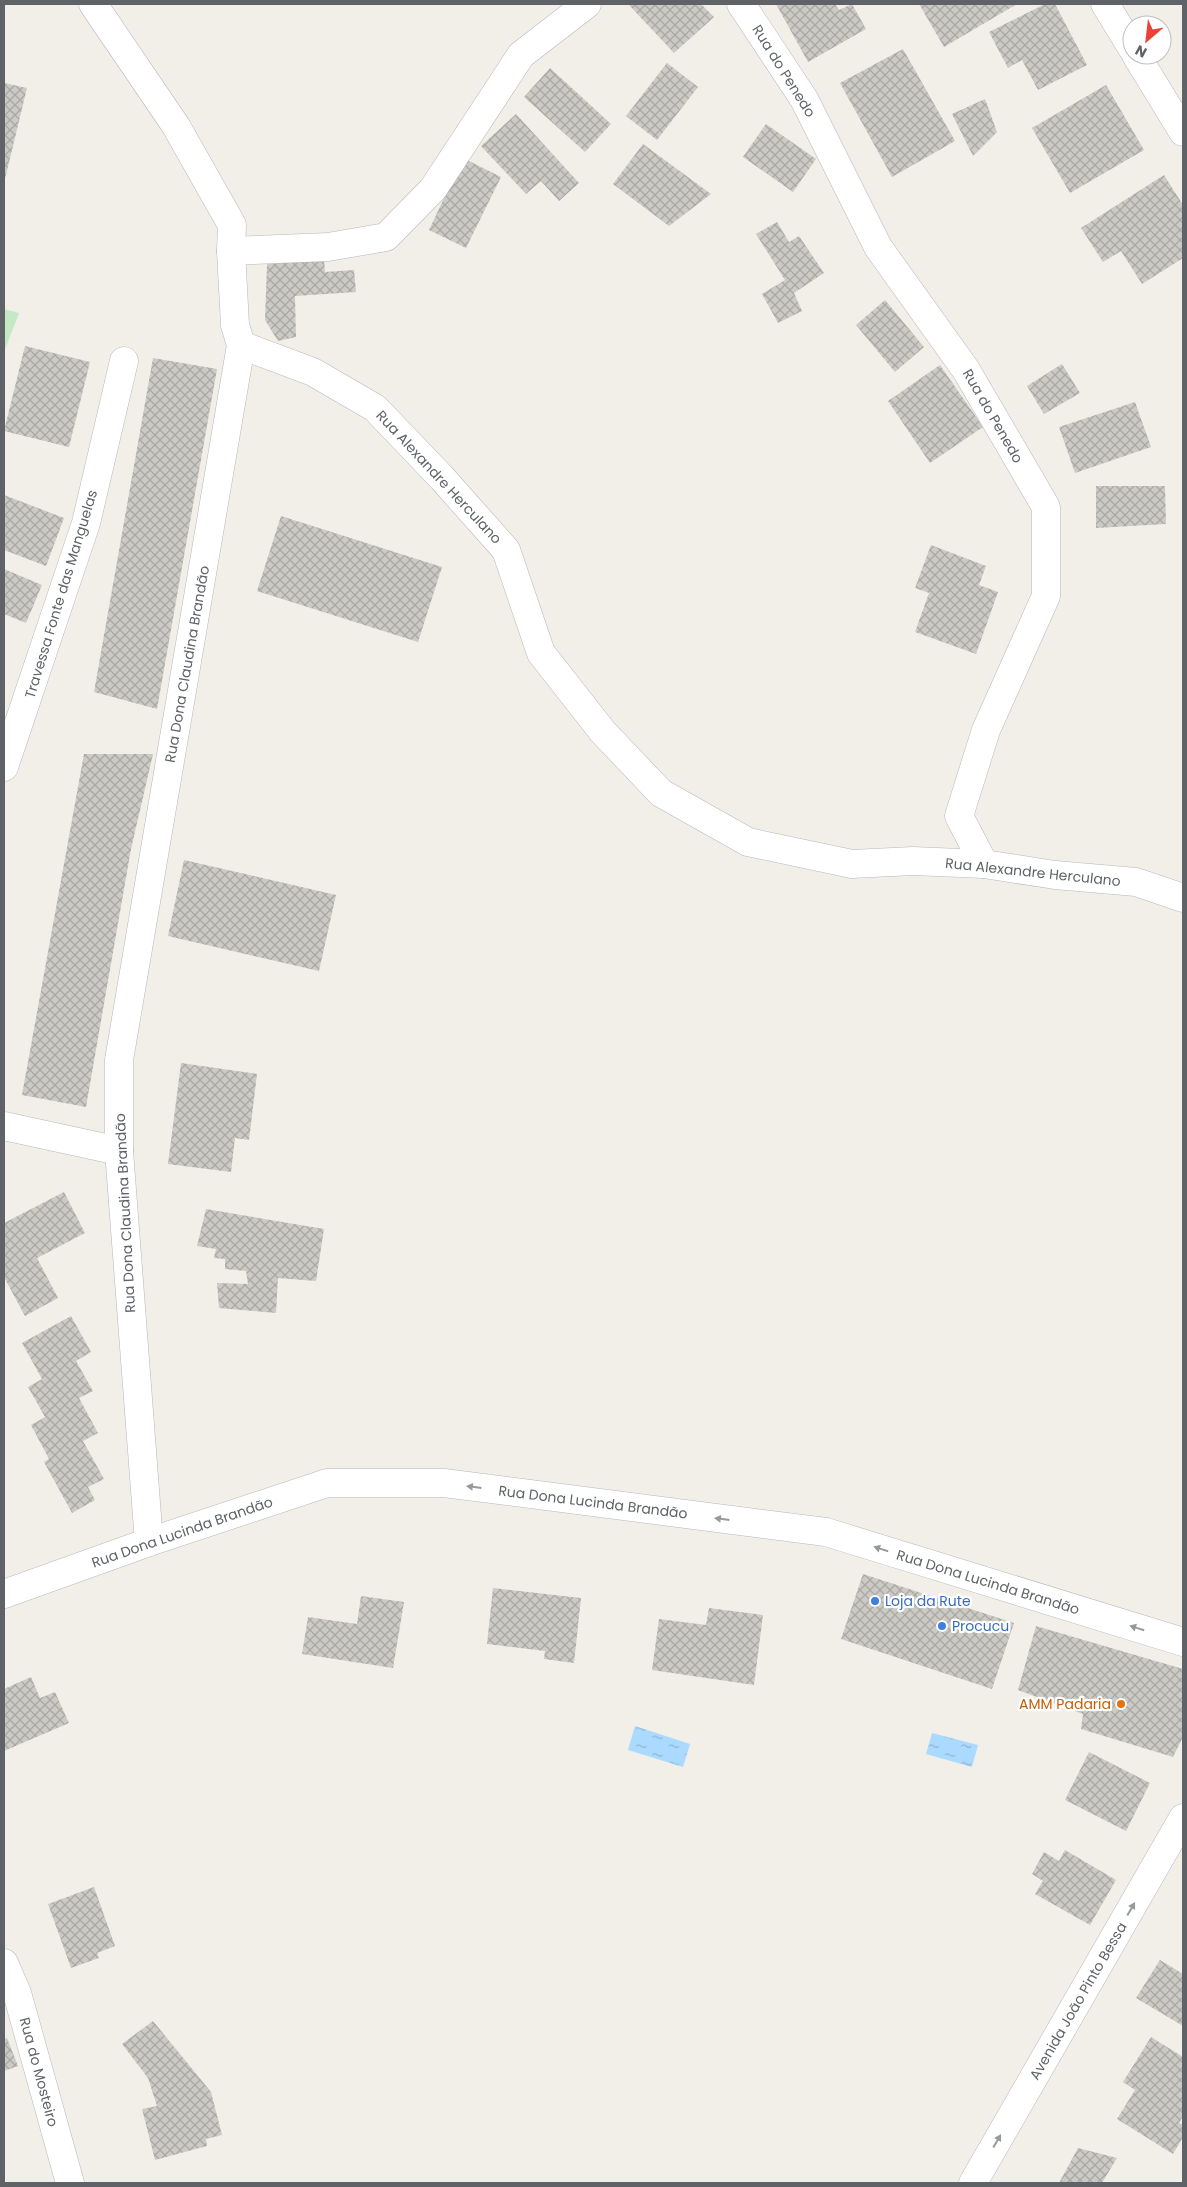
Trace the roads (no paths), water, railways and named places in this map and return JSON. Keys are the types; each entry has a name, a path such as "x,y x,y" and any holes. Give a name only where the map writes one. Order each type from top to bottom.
{"street":[{"name":"Rua Dona Claudina Brandão","path":"93,4 176,126 232,225 235,325 241,345 119,1060 118,1151 149,1542"},
{"path":"232,251 328,248 386,237 433,189 521,55 587,4"},
{"name":"Rua do Penedo","path":"741,4 804,99 878,247 966,370 1046,507 1046,596 986,730 959,816 984,864"},
{"path":"1105,4 1122,32"},
{"path":"1142,65 1183,132"},
{"name":"Rua Alexandre Herculano","path":"241,345 314,372 375,408 442,478 506,550 541,653 603,732 661,793 748,842 852,864 913,862 984,864 1055,874 1136,882 1183,898"},
{"name":"Travessa Fonte das Manguelas","path":"4,766 86,523 124,361"},
{"path":"4,1126 118,1151"},
{"name":"Rua Dona Lucinda Brandão","path":"4,1594 149,1542 327,1483 444,1483 826,1532 1183,1642"},
{"name":"Avenida João Pinto Bessa","path":"972,2183 1183,1818"},
{"name":"Rua do Mosteiro","path":"4,1963 17,1993 70,2183"}],"water":[{"path":"635,1726 690,1744 683,1767 628,1750"},
{"path":"932,1733 978,1745 972,1767 926,1754"}],"place":[{"name":"Loja da Rute","path":"875,1601"},
{"name":"Procucu","path":"942,1626"},
{"name":"AMM Padaria","path":"1121,1704"}]}
